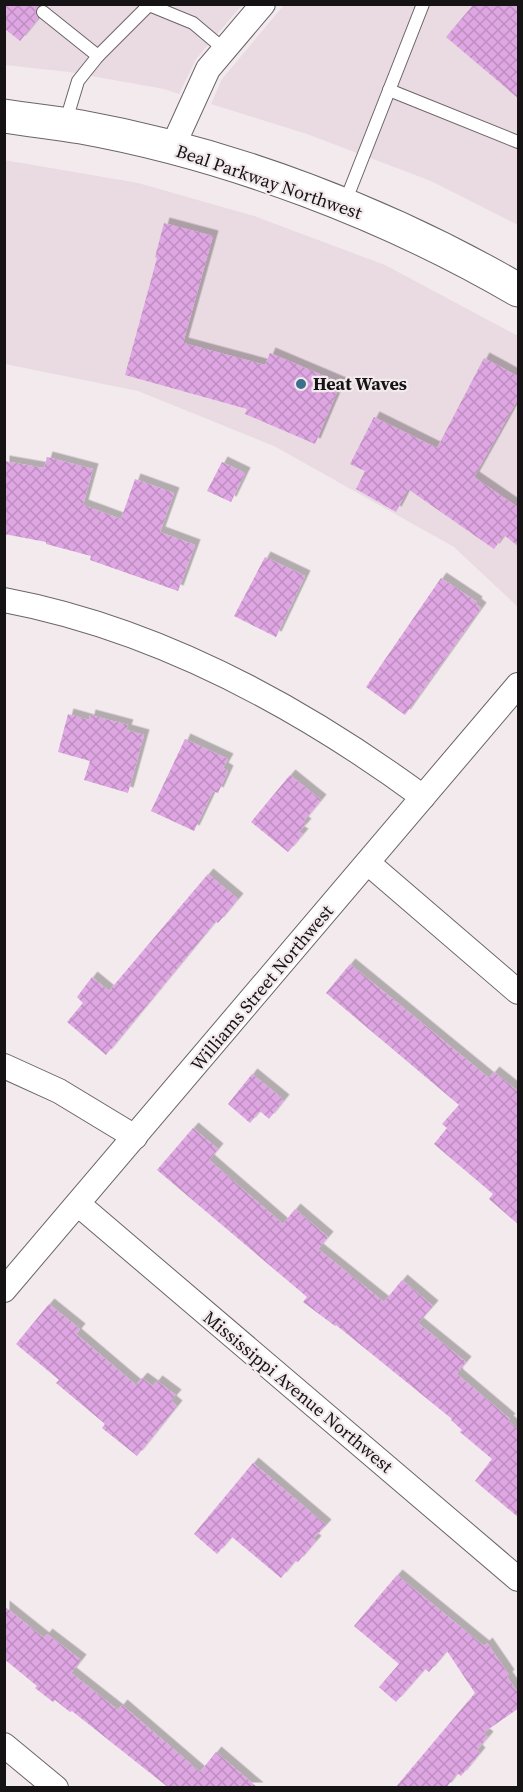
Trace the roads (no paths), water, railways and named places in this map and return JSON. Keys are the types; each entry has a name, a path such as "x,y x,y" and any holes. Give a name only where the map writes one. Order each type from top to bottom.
{"main road":[{"name":"Beal Parkway Northwest","path":"4,116 64,125 172,148 278,181 377,219 475,265 519,290"}],"street":[{"path":"172,148 208,69 263,4"},
{"path":"4,600 101,625 179,654 220,673 294,712 375,761 423,797"},
{"name":"Williams Street Northwest","path":"4,1290 519,685"},
{"path":"368,863 519,992"},
{"path":"4,1066 59,1091 135,1137"},
{"name":"Mississippi Avenue Northwest","path":"78,1204 519,1579"},
{"path":"4,1745 49,1785"}],"lane":[{"path":"344,206 423,4"},
{"path":"64,125 78,81 98,56 149,5 193,23 225,50"},
{"path":"43,12 98,56"},
{"path":"389,90 519,142"}],"place":[{"name":"Heat Waves","path":"301,384"}]}
